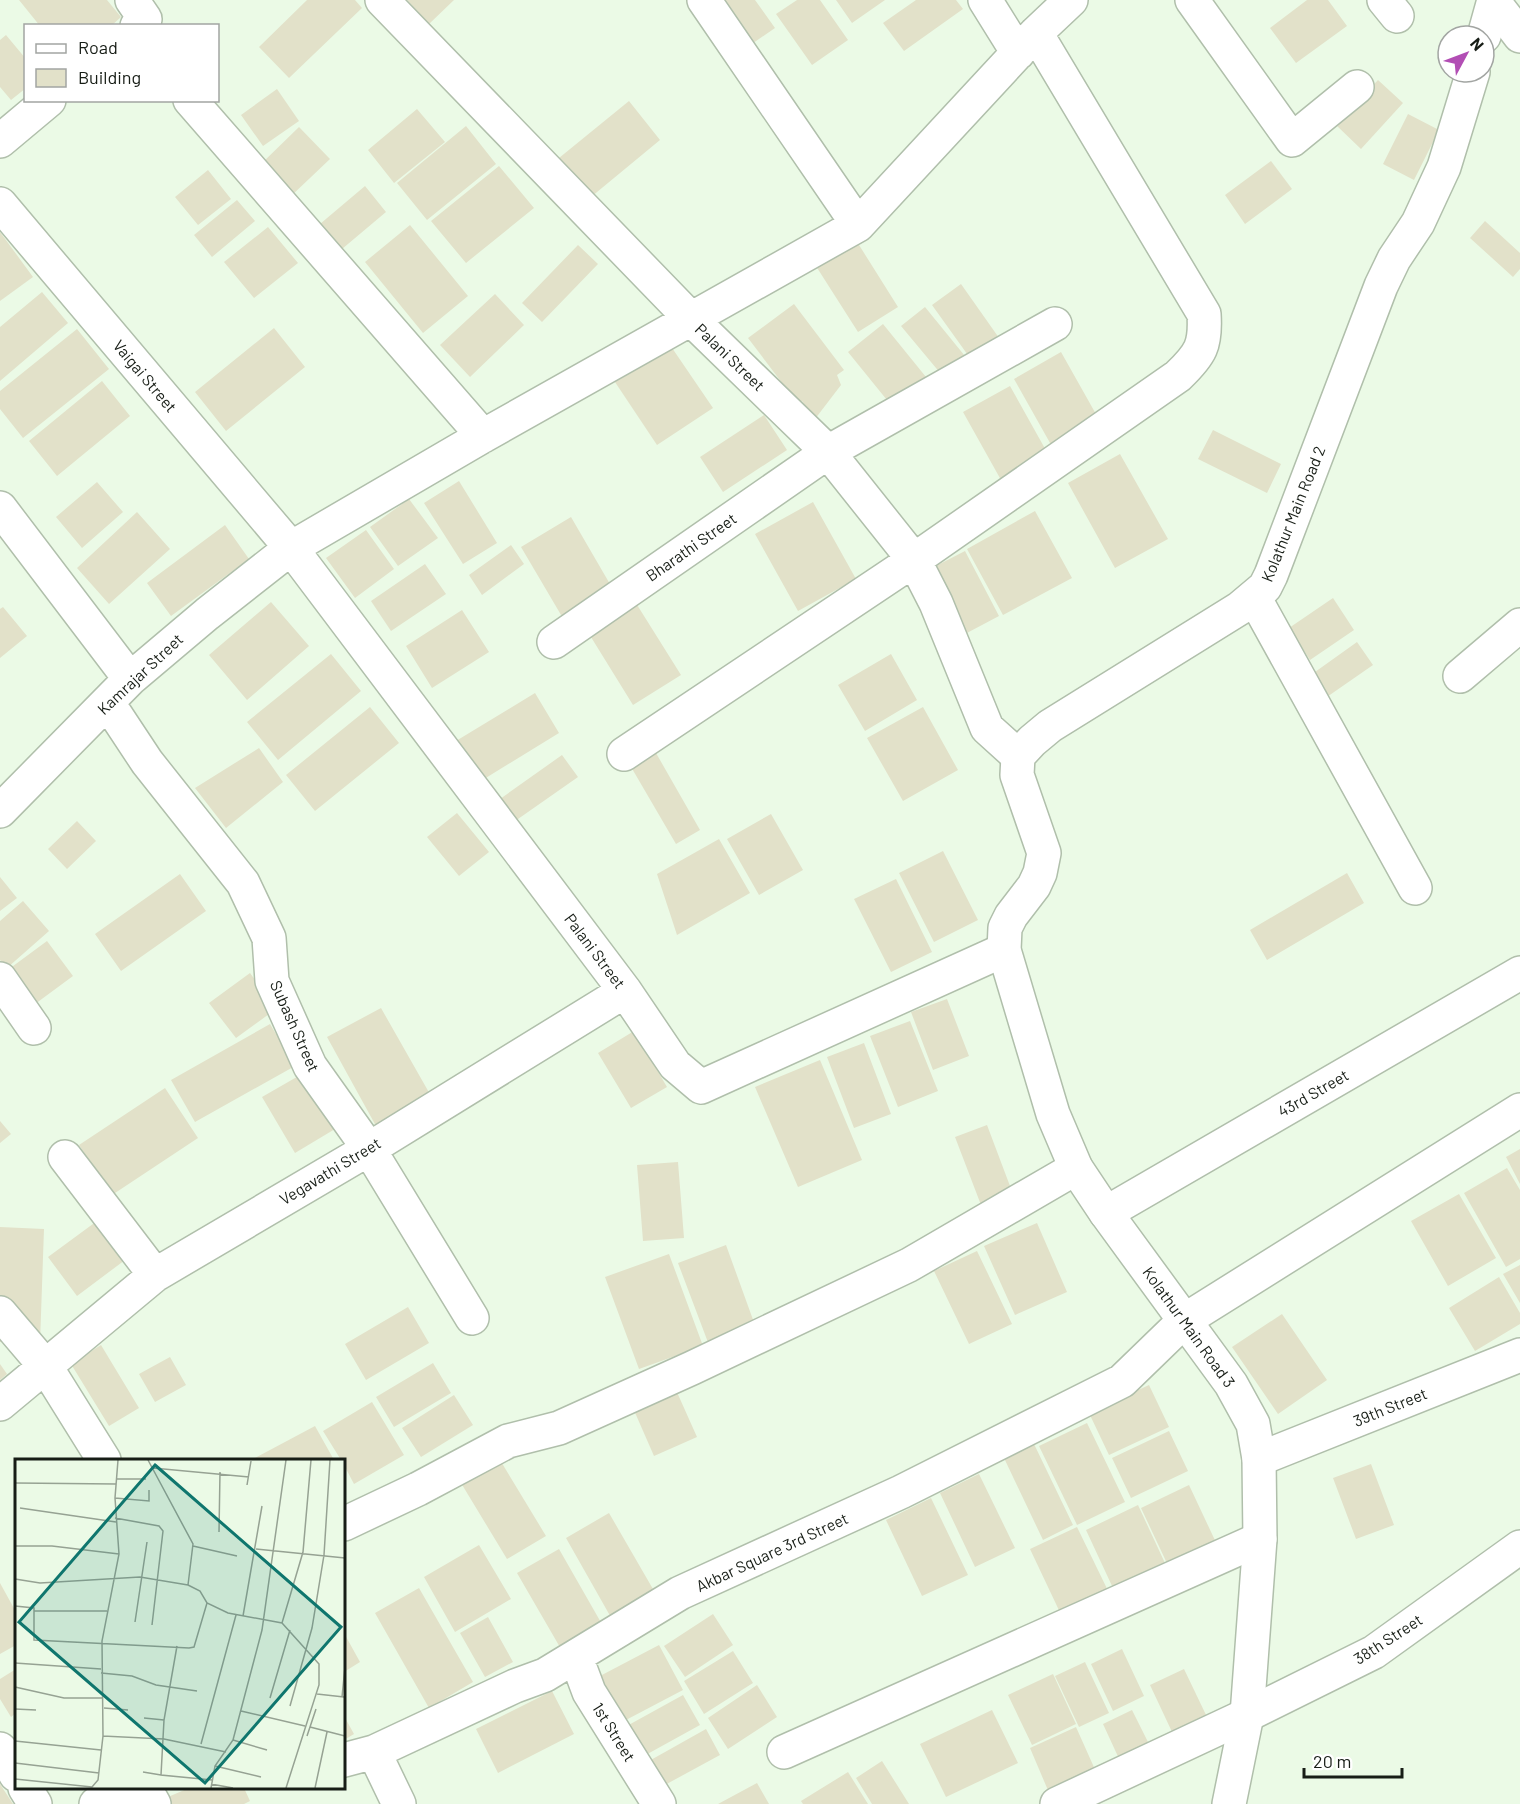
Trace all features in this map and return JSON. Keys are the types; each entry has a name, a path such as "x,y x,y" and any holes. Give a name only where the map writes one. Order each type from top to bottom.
{"street":[{"path":"132,0 145,19 139,24"},
{"name":"Palani Street","path":"382,0 692,320 828,452 914,560 936,603 987,728 1018,756"},
{"path":"704,0 858,225"},
{"path":"624,754 914,560 1178,376 1194,361 1205,338 1204,314 1027,43 985,0"},
{"name":"Kamrajar Street","path":"0,811 130,679 207,614 291,548 483,436 858,225 1027,43 1071,0"},
{"path":"1192,0 1292,140 1357,87"},
{"path":"1494,1 1520,36"},
{"path":"1487,24 1494,1"},
{"name":"Kolathur Main Road 2","path":"1018,756 1050,726 1254,597 1265,587 1381,286 1394,260 1418,223 1444,167 1469,84"},
{"path":"3,134 46,102"},
{"path":"192,102 483,436"},
{"name":"Vaigai Street","path":"0,204 291,548"},
{"name":"Bharathi Street","path":"554,642 828,452 1055,324"},
{"path":"0,508 130,679"},
{"name":"Palani Street","path":"291,548 625,991 675,1065 701,1087 1004,950"},
{"path":"1254,597 1415,888"},
{"path":"1460,676 1520,625"},
{"name":"Subash Street","path":"108,703 147,762 243,883 269,938 272,981 310,1066 369,1149 472,1318"},
{"name":"Kolathur Main Road 3","path":"1018,756 1017,775 1044,853 1040,873 1034,886 1011,916 1005,928 1004,950 1053,1114 1076,1168 1106,1213 1232,1384 1253,1424 1259,1459 1260,1539 1247,1715 1229,1804"},
{"name":"43rd Street","path":"1106,1213 1520,973"},
{"path":"0,979 34,1028"},
{"name":"Vegavathi Street","path":"0,1404 155,1275 369,1149 625,991"},
{"name":"Akbar Square 3rd Street","path":"345,1760 374,1752 515,1686 545,1675 680,1593 901,1492 1122,1381 1185,1320 1520,1110"},
{"path":"66,1157 155,1275"},
{"path":"345,1524 508,1442 559,1428 909,1265 1076,1168"},
{"path":"0,1313 46,1367 103,1459"},
{"name":"39th Street","path":"1259,1459 1520,1355"},
{"path":"784,1752 1260,1539"},
{"name":"38th Street","path":"1057,1804 1247,1715 1374,1652 1520,1547"},
{"name":"1st Street","path":"576,1657 589,1692 659,1804"},
{"path":"0,1749 15,1773"},
{"path":"374,1752 399,1804"},
{"path":"26,1789 35,1804"},
{"path":"96,1804 128,1789"},
{"path":"146,1789 154,1804"}],"building":[{"path":"19,0 107,0 121,17 113,24 38,24"},
{"path":"307,0 355,0 362,8 289,78 259,47"},
{"path":"407,0 454,0 429,24"},
{"path":"711,0 755,0 775,28 733,57"},
{"path":"797,0 820,0 848,40 812,65 776,14"},
{"path":"836,0 885,0 852,23"},
{"path":"916,0 956,0 963,9 904,51 883,23"},
{"path":"1307,0 1328,0 1347,26 1296,63 1270,28"},
{"path":"6,35 24,57 24,90 11,100 0,87 0,40"},
{"path":"1378,80 1403,103 1361,149 1336,125"},
{"path":"277,89 299,121 263,146 241,115"},
{"path":"629,101 660,140 591,197 559,158"},
{"path":"417,109 445,142 394,183 368,150"},
{"path":"1408,114 1439,130 1414,180 1383,164"},
{"path":"466,126 496,164 427,220 397,183"},
{"path":"299,127 330,159 290,197 260,165"},
{"path":"1271,161 1292,189 1245,224 1225,195"},
{"path":"499,166 534,208 466,263 431,221"},
{"path":"208,170 231,199 198,225 175,197"},
{"path":"365,186 386,212 342,249 320,224"},
{"path":"237,200 255,221 212,257 194,235"},
{"path":"1485,221 1520,253 1520,269 1513,277 1470,238"},
{"path":"410,225 468,296 423,333 365,262"},
{"path":"268,227 298,263 254,298 224,262"},
{"path":"0,232 33,277 0,301"},
{"path":"854,237 898,307 858,332 814,263"},
{"path":"578,245 598,264 542,322 522,303"},
{"path":"961,284 1004,345 975,365 932,305"},
{"path":"42,292 68,323 0,381 0,327"},
{"path":"495,294 524,325 470,377 440,345"},
{"path":"794,304 844,370 837,375 841,385 815,419 802,401 798,404 748,338"},
{"path":"925,307 969,361 946,380 901,326"},
{"path":"883,324 926,377 891,405 848,352"},
{"path":"274,328 305,367 226,431 195,392"},
{"path":"77,329 109,369 23,438 0,409 0,391"},
{"path":"668,342 713,408 657,445 613,379"},
{"path":"1061,352 1101,423 1054,450 1014,379"},
{"path":"102,381 130,416 57,476 29,441"},
{"path":"1010,386 1048,454 1001,480 963,412"},
{"path":"764,415 787,450 723,492 700,457"},
{"path":"1213,430 1281,464 1267,493 1198,459"},
{"path":"1120,454 1168,539 1115,568 1068,483"},
{"path":"459,481 497,543 463,564 424,503"},
{"path":"97,482 123,512 82,548 56,517"},
{"path":"409,499 438,538 398,566 370,527"},
{"path":"813,502 856,579 798,611 755,534"},
{"path":"1035,511 1072,578 1003,615 967,549"},
{"path":"137,512 170,549 109,604 77,568"},
{"path":"571,517 614,591 564,620 521,547"},
{"path":"225,525 249,559 171,616 147,583"},
{"path":"366,530 394,569 355,598 326,558"},
{"path":"511,545 524,564 482,595 469,575"},
{"path":"965,551 999,616 965,634 930,569"},
{"path":"425,564 446,594 391,631 371,601"},
{"path":"1333,598 1354,630 1310,660 1289,628"},
{"path":"634,600 681,675 633,705 586,629"},
{"path":"271,602 309,646 247,700 209,655"},
{"path":"3,607 27,636 0,658 0,609"},
{"path":"462,610 489,652 432,688 406,646"},
{"path":"1357,642 1373,665 1324,699 1308,677"},
{"path":"331,654 361,691 278,760 247,722"},
{"path":"891,654 917,700 865,731 838,685"},
{"path":"535,693 559,733 476,784 451,744"},
{"path":"370,707 399,743 315,811 286,775"},
{"path":"923,707 958,770 903,801 867,738"},
{"path":"652,746 700,830 676,844 627,760"},
{"path":"259,748 283,782 226,828 195,788"},
{"path":"562,755 578,777 508,826 493,804"},
{"path":"457,813 489,852 459,876 427,837"},
{"path":"771,814 803,870 759,895 727,839"},
{"path":"77,821 96,841 67,869 48,849"},
{"path":"719,839 750,893 677,935 657,874"},
{"path":"943,851 978,920 934,942 899,873"},
{"path":"1347,873 1364,903 1267,960 1250,930"},
{"path":"180,874 206,911 121,971 95,934"},
{"path":"0,877 17,898 0,911"},
{"path":"896,879 932,952 891,972 854,899"},
{"path":"23,901 49,931 7,968 0,960 0,921"},
{"path":"47,941 73,976 31,1007 5,972"},
{"path":"250,973 276,1009 236,1038 209,1003"},
{"path":"947,999 969,1056 933,1070 911,1012"},
{"path":"381,1008 431,1096 376,1126 327,1037"},
{"path":"910,1021 938,1091 898,1107 870,1036"},
{"path":"270,1024 295,1066 195,1122 171,1080"},
{"path":"634,1031 667,1087 631,1108 598,1053"},
{"path":"864,1043 891,1114 854,1128 827,1057"},
{"path":"820,1060 862,1160 798,1187 755,1087"},
{"path":"302,1074 335,1129 295,1153 262,1097"},
{"path":"165,1088 198,1138 112,1195 79,1145"},
{"path":"0,1121 11,1134 0,1143"},
{"path":"987,1125 1013,1194 981,1205 955,1137"},
{"path":"1520,1149 1520,1184 1506,1157"},
{"path":"678,1162 684,1238 643,1241 637,1165"},
{"path":"1507,1168 1520,1190 1520,1259 1506,1267 1464,1193"},
{"path":"1459,1194 1496,1258 1448,1286 1411,1221"},
{"path":"97,1221 125,1260 77,1296 48,1257"},
{"path":"1037,1223 1067,1292 1015,1315 984,1246"},
{"path":"0,1227 44,1229 40,1343 0,1342"},
{"path":"726,1245 756,1328 709,1345 678,1263"},
{"path":"977,1251 1012,1324 969,1344 934,1271"},
{"path":"669,1254 703,1346 639,1369 605,1277"},
{"path":"1520,1265 1520,1303 1503,1274"},
{"path":"1499,1277 1520,1313 1520,1324 1475,1351 1449,1308"},
{"path":"408,1307 429,1343 366,1380 345,1344"},
{"path":"1282,1314 1327,1380 1278,1414 1232,1347"},
{"path":"101,1345 139,1408 109,1426 71,1364"},
{"path":"170,1357 186,1385 155,1402 139,1374"},
{"path":"433,1363 451,1393 394,1427 376,1397"},
{"path":"0,1364 7,1374 0,1380"},
{"path":"1149,1385 1169,1427 1109,1455 1089,1413"},
{"path":"676,1390 697,1437 654,1456 633,1408"},
{"path":"454,1395 473,1425 421,1457 402,1428"},
{"path":"372,1402 404,1455 354,1484 345,1467 345,1459 340,1459 323,1431"},
{"path":"1087,1423 1125,1502 1077,1525 1039,1446"},
{"path":"315,1426 333,1459 253,1459"},
{"path":"1169,1431 1188,1471 1131,1498 1112,1458"},
{"path":"1034,1444 1073,1525 1043,1540 1004,1458"},
{"path":"500,1460 546,1536 507,1559 461,1483"},
{"path":"1371,1464 1394,1525 1356,1539 1333,1478"},
{"path":"979,1474 1015,1548 975,1567 940,1493"},
{"path":"1189,1485 1220,1551 1172,1574 1141,1508"},
{"path":"931,1498 968,1575 922,1596 886,1520"},
{"path":"1138,1505 1171,1576 1119,1601 1086,1530"},
{"path":"609,1513 657,1596 613,1621 566,1538"},
{"path":"1077,1527 1113,1601 1065,1623 1030,1549"},
{"path":"479,1545 511,1599 455,1632 424,1577"},
{"path":"559,1549 603,1626 561,1649 517,1573"},
{"path":"0,1583 15,1610 15,1646 0,1654"},
{"path":"419,1588 473,1682 429,1708 375,1613"},
{"path":"713,1614 733,1645 685,1677 664,1646"},
{"path":"488,1617 513,1662 485,1677 460,1633"},
{"path":"345,1635 360,1662 345,1671"},
{"path":"659,1645 683,1690 624,1721 600,1676"},
{"path":"1122,1649 1144,1696 1113,1711 1091,1664"},
{"path":"733,1651 753,1683 704,1714 684,1681"},
{"path":"1085,1662 1109,1713 1079,1727 1055,1676"},
{"path":"1184,1669 1207,1717 1173,1734 1150,1685"},
{"path":"15,1670 15,1714 11,1717 0,1699 0,1679"},
{"path":"1053,1674 1076,1724 1032,1745 1008,1695"},
{"path":"757,1685 777,1717 728,1749 708,1718"},
{"path":"552,1691 574,1734 498,1773 476,1729"},
{"path":"683,1695 700,1725 642,1757 625,1727"},
{"path":"992,1710 1018,1763 946,1797 920,1744"},
{"path":"1132,1710 1151,1748 1121,1763 1103,1724"},
{"path":"345,1718 354,1734 345,1739"},
{"path":"1076,1727 1097,1774 1050,1795 1030,1748"},
{"path":"706,1729 720,1755 663,1786 649,1761"},
{"path":"882,1761 909,1804 872,1804 856,1778"},
{"path":"848,1772 868,1804 803,1804 801,1801"},
{"path":"757,1783 769,1804 718,1804"},
{"path":"0,1784 13,1804 0,1804"},
{"path":"187,1789 244,1789 250,1801 244,1804 171,1804 168,1797"}]}
